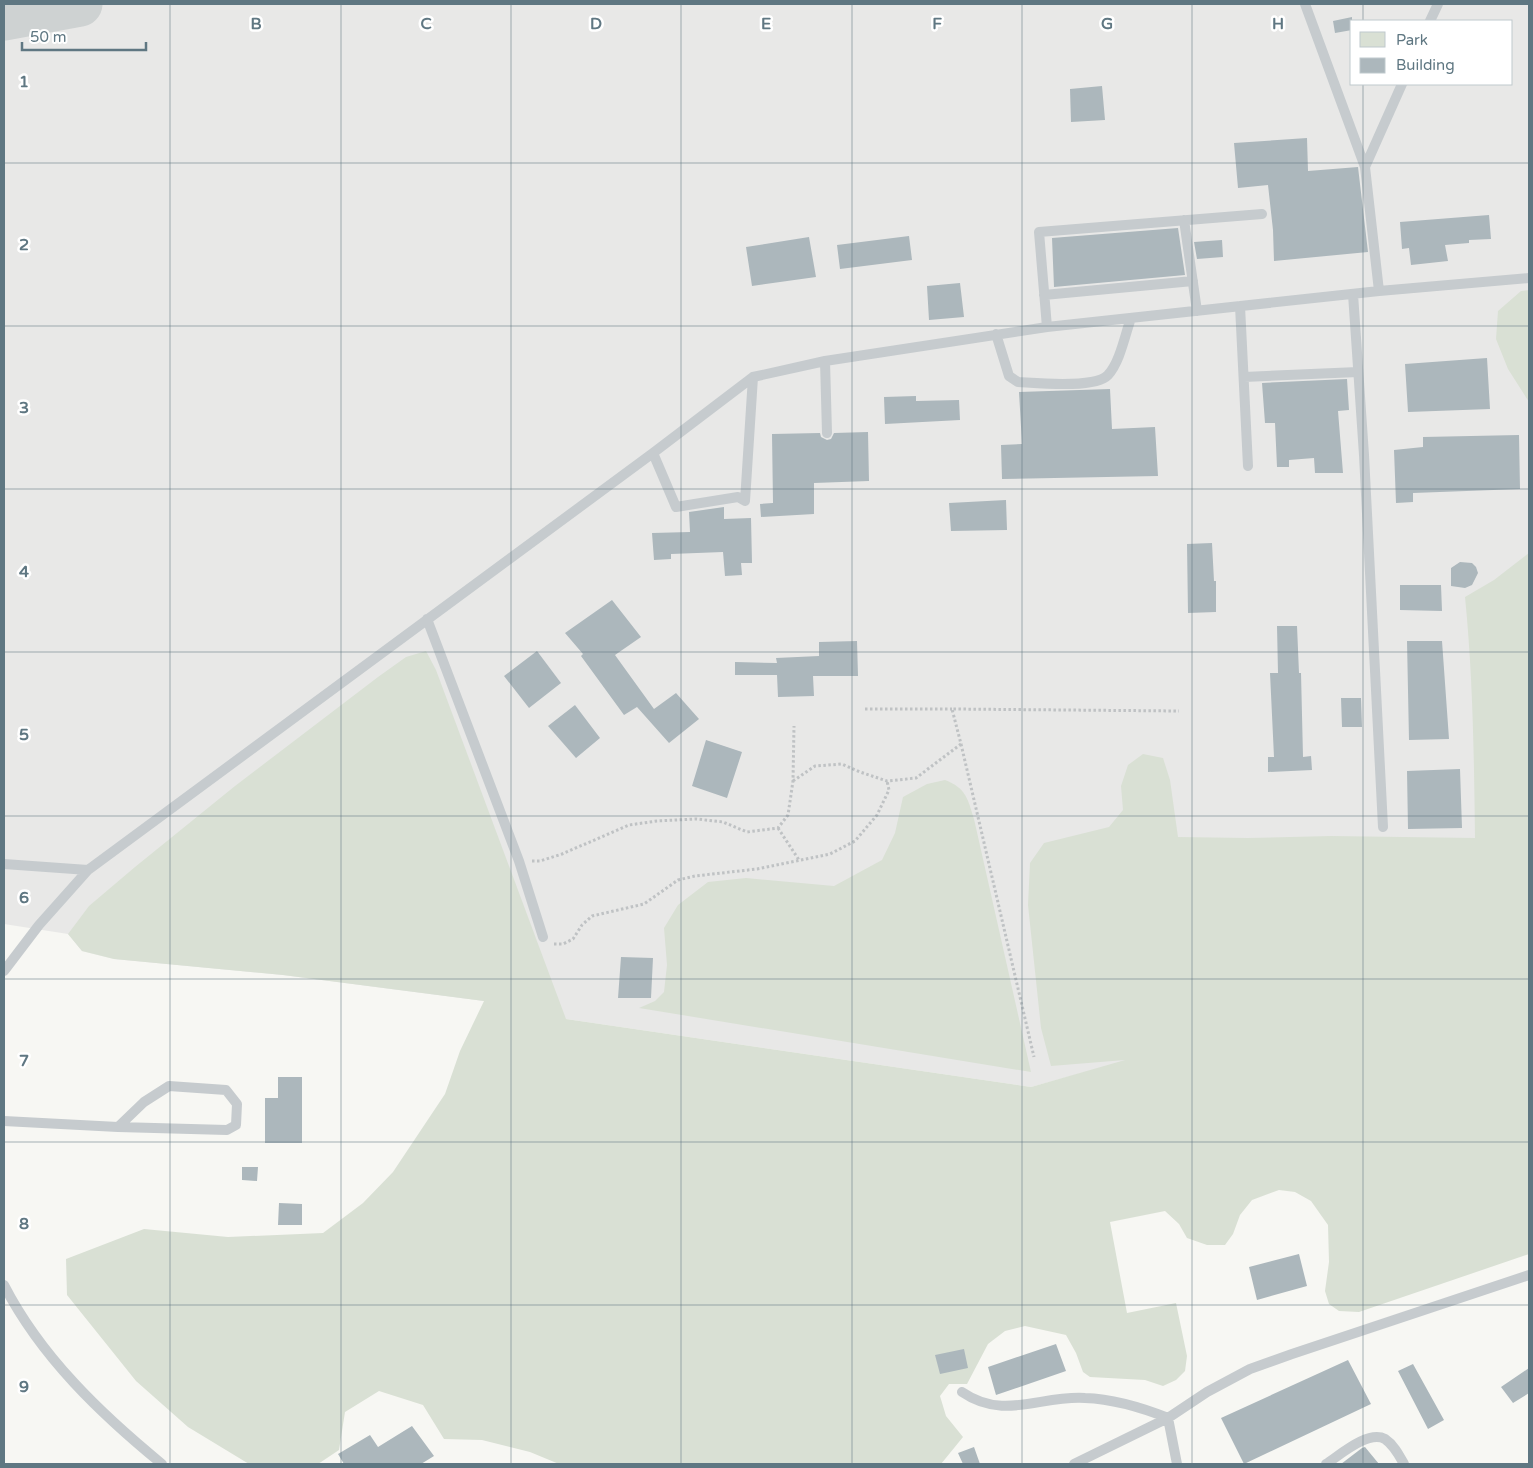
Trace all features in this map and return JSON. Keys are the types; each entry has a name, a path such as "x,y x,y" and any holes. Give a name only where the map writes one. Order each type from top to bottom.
{"lane":[{"path":"1305,4 1365,167 1379,291"},
{"path":"1430,20 1438,4"},
{"path":"1365,167 1402,85"},
{"path":"1047,327 1039,232 1262,214"},
{"path":"1184,220 1197,311"},
{"path":"4,971 39,925 88,870 753,377 825,361 1047,327 1379,291 1529,278"},
{"path":"1044,296 1193,281"},
{"path":"1353,294 1383,827"},
{"path":"1240,306 1248,466"},
{"path":"996,334 1009,376 1018,382 1091,383 1106,377 1114,366 1131,318"},
{"path":"825,361 827,433"},
{"path":"1244,377 1358,372"},
{"path":"653,453 676,507 738,496 745,501 753,377"},
{"path":"427,619 519,861 543,937"},
{"path":"4,864 88,870"},
{"path":"4,1121 118,1127 227,1130 236,1125 237,1104 226,1090 169,1086 144,1102 118,1127"},
{"path":"1074,1464 1168,1418 1207,1392 1250,1369 1529,1275"},
{"path":"4,1286 12,1302 52,1359 123,1432 162,1464"},
{"path":"962,1392 973,1400 988,1405 1007,1407 1063,1398 1087,1398 1143,1408 1168,1418"},
{"path":"1168,1418 1177,1464"},
{"path":"1326,1464 1370,1437 1383,1438 1391,1444 1404,1464"}],"path":[{"path":"865,709 1179,711"},
{"path":"952,709 1034,1057"},
{"path":"519,861 540,862 629,825 657,821 697,819 724,822 748,832 778,828 788,815 793,781 794,726"},
{"path":"793,781 815,766 842,764 887,782 916,778 961,744"},
{"path":"543,937 550,944 562,944 573,939 582,925 592,916 644,904 678,880 695,876 757,870 830,854 855,841 877,815 889,790 887,782"},
{"path":"778,828 799,860"}],"shaded area":[{"path":"4,4 1529,4 1529,929 1129,1060 1031,1087 566,1019 484,1001 283,975 114,959 82,951 68,934 4,924"}],"green space":[{"path":"1529,290 1529,402 1508,369 1496,339 1498,311 1521,291"},
{"path":"1529,553 1529,1254 1359,1312 1339,1311 1329,1304 1325,1291 1329,1262 1328,1225 1311,1201 1295,1192 1279,1190 1252,1200 1240,1215 1233,1234 1225,1245 1207,1245 1187,1238 1179,1224 1165,1211 1110,1222 1127,1313 1176,1303 1187,1356 1185,1371 1176,1380 1163,1386 1145,1380 1090,1377 1083,1372 1076,1353 1066,1335 1025,1326 1005,1331 988,1344 967,1384 949,1384 940,1396 946,1416 963,1437 941,1464 559,1464 530,1452 482,1440 444,1439 423,1405 379,1391 345,1412 339,1450 318,1464 249,1464 188,1427 136,1381 67,1295 66,1259 144,1229 228,1237 323,1233 363,1203 393,1172 445,1094 460,1051 484,1001 283,975 114,959 82,951 68,934 89,906 135,867 235,786 406,657 426,651 436,670 566,1019 1031,1087 1125,1060 1051,1066 1041,1028 1028,905 1030,863 1044,843 1109,827 1123,810 1121,786 1128,765 1143,754 1163,758 1170,780 1178,837 1331,836 1475,838 1474,747 1465,597 1494,580"},
{"path":"945,780 958,787 965,795 974,819 1031,1072 639,1008 655,1001 664,992 667,965 664,928 678,905 708,882 746,878 834,886 882,860 895,833 903,797 927,784"}],"building":[{"path":"1352,17 1352,20 1350,20 1350,30 1335,33 1333,21"},
{"path":"1102,86 1105,120 1071,122 1070,89"},
{"path":"1307,138 1308,171 1358,167 1368,252 1274,261 1268,185 1238,188 1234,143"},
{"path":"1489,215 1491,239 1469,240 1469,243 1445,245 1448,261 1411,265 1409,248 1402,249 1400,222"},
{"path":"1178,228 1185,275 1054,287 1052,238"},
{"path":"909,236 912,260 840,269 837,245"},
{"path":"809,237 816,277 752,286 746,247"},
{"path":"1222,240 1223,257 1197,259 1194,242"},
{"path":"960,283 964,317 929,320 927,286"},
{"path":"1487,358 1490,409 1408,412 1405,364"},
{"path":"1347,379 1349,410 1338,411 1343,473 1315,473 1314,458 1289,460 1289,467 1277,467 1275,423 1265,423 1262,383"},
{"path":"1110,389 1112,429 1155,427 1158,476 1002,479 1001,445 1022,444 1019,392"},
{"path":"916,396 916,401 959,400 960,420 885,424 884,397"},
{"path":"868,432 869,481 814,483 814,514 761,517 760,504 773,503 772,434 820,433 821,437 827,440 831,439 834,433"},
{"path":"1519,435 1520,489 1413,493 1413,502 1396,503 1394,450 1423,447 1423,437"},
{"path":"1006,500 1007,530 951,531 949,503"},
{"path":"724,507 724,519 751,518 752,563 741,563 742,575 725,576 723,552 671,554 671,559 654,560 652,533 690,532 689,512"},
{"path":"1212,543 1214,581 1216,581 1216,612 1188,613 1187,544"},
{"path":"1460,562 1472,563 1478,573 1472,585 1465,588 1451,586 1451,568"},
{"path":"1400,585 1441,585 1442,611 1400,610"},
{"path":"612,600 641,637 615,655 654,709 676,693 699,719 669,743 637,707 624,715 581,656 583,654 565,633"},
{"path":"1277,626 1297,626 1299,673 1301,673 1303,757 1311,756 1312,770 1268,772 1268,757 1274,757 1270,673 1278,673"},
{"path":"857,641 858,676 813,676 814,696 778,697 777,675 735,675 735,662 777,663 776,658 819,656 819,642"},
{"path":"1407,641 1442,641 1449,739 1409,740"},
{"path":"537,651 561,683 529,708 504,676"},
{"path":"1341,698 1361,698 1362,727 1342,727"},
{"path":"575,705 600,738 576,758 548,726"},
{"path":"706,740 742,752 727,798 692,786"},
{"path":"1460,769 1462,828 1408,829 1407,771"},
{"path":"621,957 653,958 651,998 618,998"},
{"path":"278,1077 302,1077 302,1143 265,1143 265,1098 278,1098"},
{"path":"242,1167 258,1167 257,1181 242,1180"},
{"path":"279,1203 302,1204 302,1225 278,1225"},
{"path":"1299,1254 1307,1286 1257,1300 1249,1267"},
{"path":"1056,1344 1066,1371 996,1395 988,1367"},
{"path":"964,1349 968,1368 940,1374 935,1355"},
{"path":"1348,1360 1371,1404 1244,1464 1221,1418"},
{"path":"1413,1364 1444,1420 1428,1429 1398,1371"},
{"path":"1529,1368 1529,1393 1513,1403 1501,1387"},
{"path":"412,1426 434,1456 421,1464 344,1464 338,1454 370,1435 378,1447"},
{"path":"974,1447 980,1464 963,1464 958,1453"},
{"path":"1365,1447 1379,1464 1341,1464 1362,1448"}],"taxiway":[{"path":"4,18 80,4"}]}
